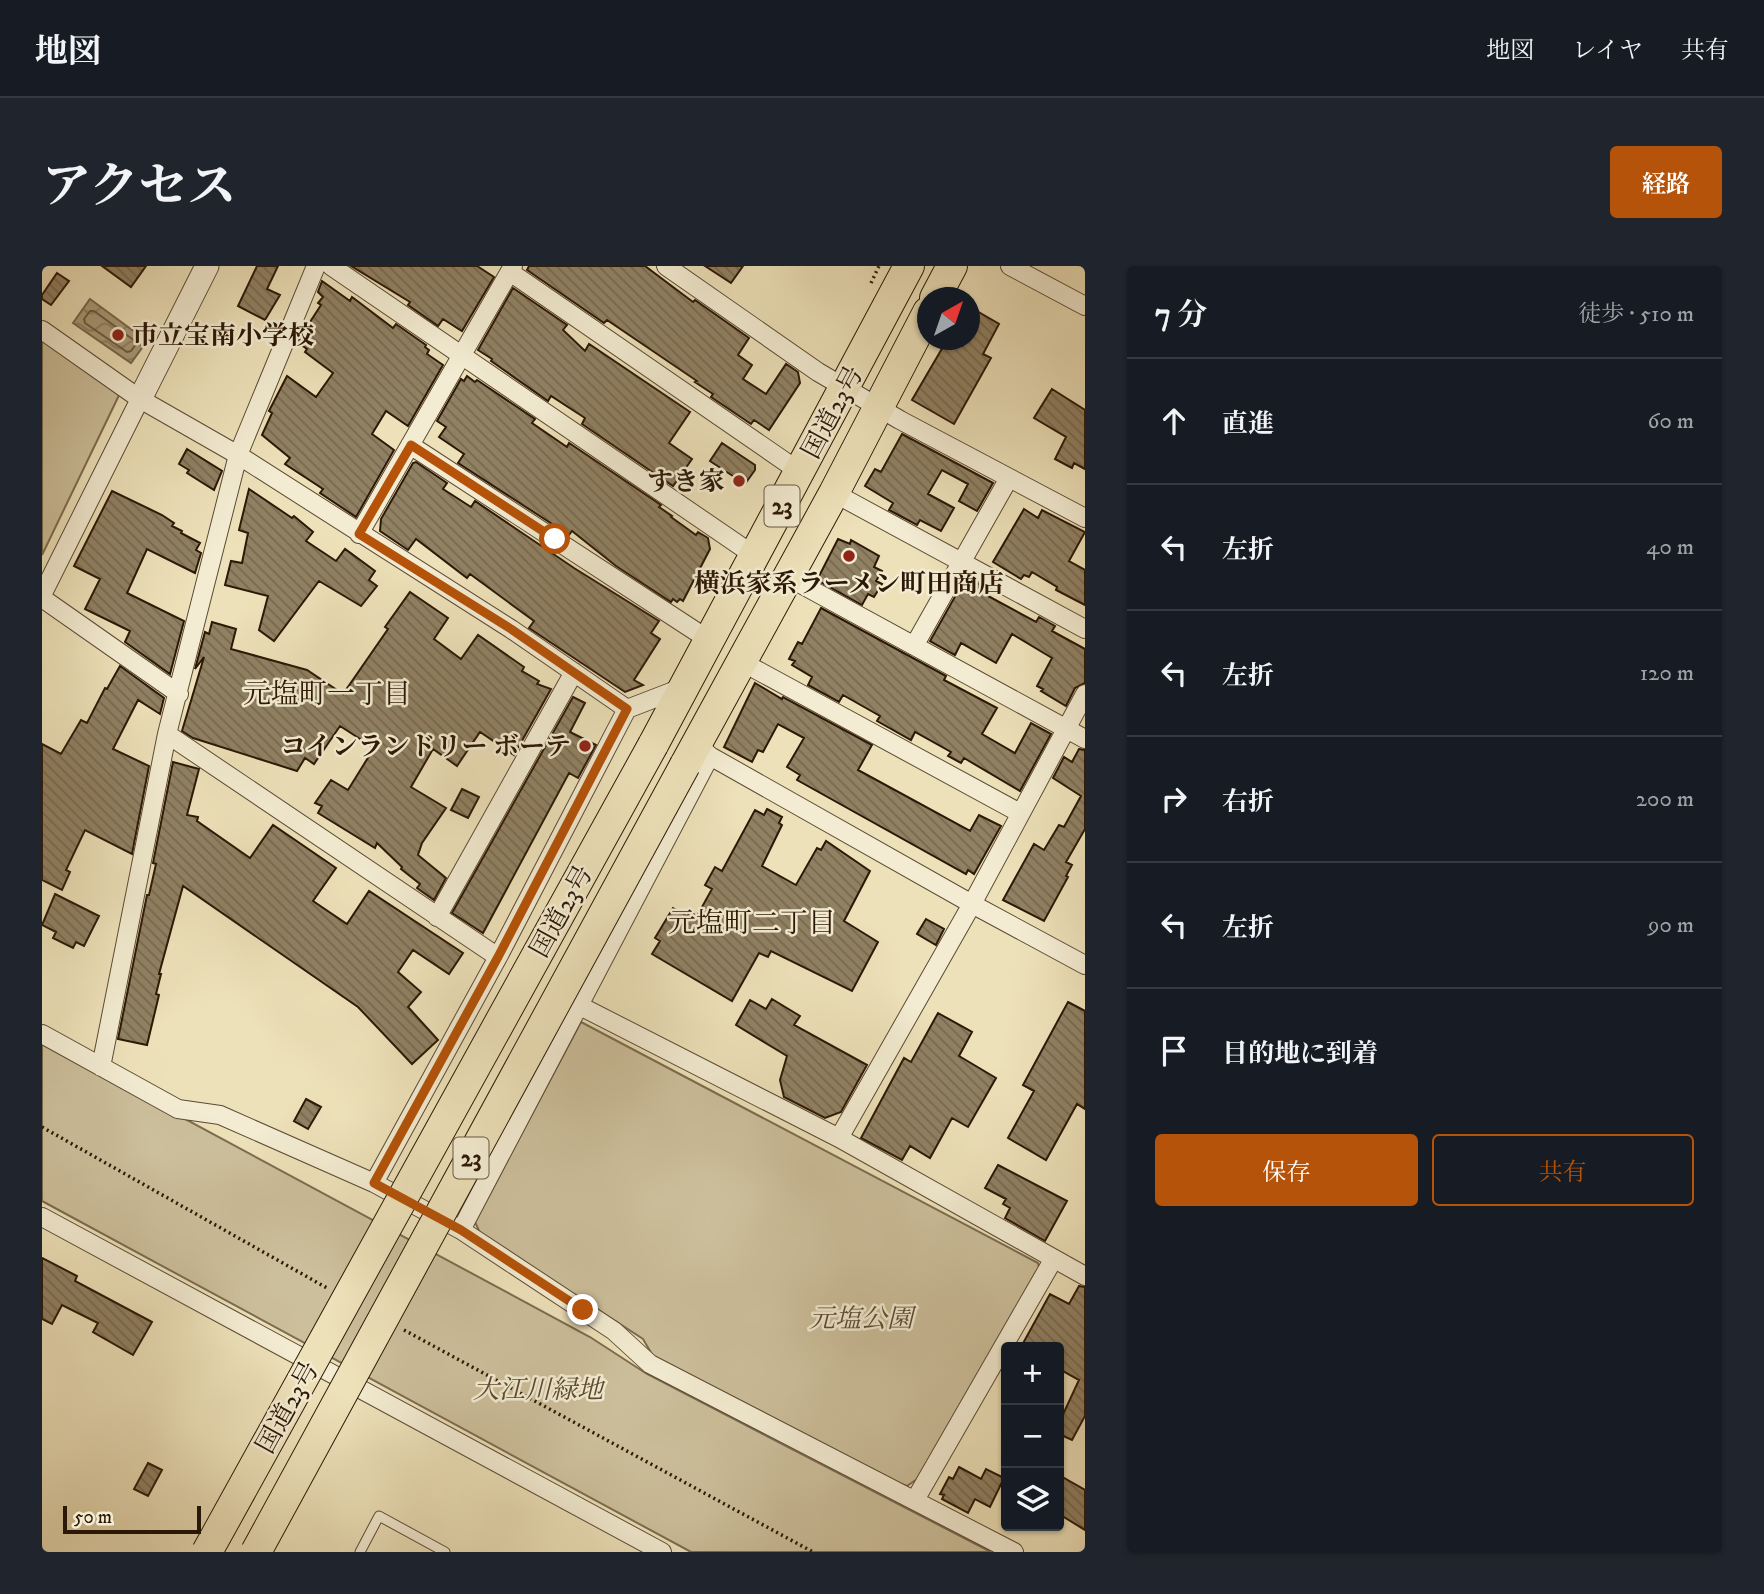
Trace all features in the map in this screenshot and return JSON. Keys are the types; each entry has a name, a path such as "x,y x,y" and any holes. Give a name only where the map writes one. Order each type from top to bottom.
{"highway":[{"name":"国道23号","path":"207,1552 653,745 909,266"},
{"path":"941,287 952,266"},
{"name":"国道23号","path":"256,1552 697,755 742,662 917,333"}],"street":[{"path":"179,694 42,597 207,266"},
{"path":"100,1067 167,734 238,455 316,266"},
{"path":"331,266 755,556"},
{"path":"666,266 818,372 1085,518"},
{"path":"1010,266 1085,306"},
{"path":"359,534 512,269 800,472"},
{"path":"42,330 140,399 238,455 511,629 627,709"},
{"path":"411,445 709,640"},
{"path":"914,646 1009,478"},
{"path":"834,493 1085,629"},
{"path":"788,577 1085,738"},
{"path":"742,662 1020,813"},
{"path":"437,917 573,672"},
{"path":"374,1183 498,957 627,709 684,687"},
{"path":"839,1138 972,904 1085,694"},
{"path":"167,734 498,957"},
{"path":"461,1230 580,1006 697,755 1085,965"},
{"path":"580,1006 839,1138 1085,1276"},
{"path":"42,1034 178,1109 220,1115 374,1183 461,1230 614,1331 650,1364 1014,1552"},
{"path":"42,1217 662,1552"},
{"path":"915,1500 1053,1260"}],"lane":[{"path":"360,1552 379,1516 445,1552"}],"path":[{"path":"42,1128 338,1294"},
{"path":"399,1327 813,1552"}],"green space":[{"path":"42,335 122,389 42,555"},
{"name":"元塩公園","path":"581,1022 1038,1263 1040,1272 923,1475 907,1486 879,1476 653,1356 643,1339 480,1233 475,1222"},
{"name":"大江川緑地","path":"42,1042 590,1337 647,1374 991,1552 691,1552 42,1201"}],"water":[{"path":"90,299 147,341 131,363 73,323"}],"building":[{"path":"102,266 146,266 131,287"},
{"path":"257,266 278,266 267,289 280,295 265,320 238,306"},
{"path":"351,266 477,266 494,277 462,331 443,319 438,326 408,305 410,302"},
{"path":"529,266 645,266 693,302 695,300 749,338 738,355 752,365 743,379 766,394 786,364 798,372 800,383 769,430 754,420 751,424 711,397 713,394 695,382 697,381 607,320 604,323 527,270"},
{"path":"705,266 743,266 731,283"},
{"path":"57,273 69,281 51,305 42,299 42,295"},
{"path":"322,281 350,301 352,297 393,328 396,324 426,345 429,350 427,354 443,365 408,426 386,411 372,434 394,450 356,517 320,493 323,489 285,464 290,458 262,435 272,413 269,411 287,376 316,397 333,373 305,352 307,349 297,342 321,305 318,303 323,297 318,292"},
{"path":"513,288 567,325 563,330 585,351 589,344 690,412 669,443 692,459 673,486 582,424 585,418 551,396 548,401 478,350"},
{"path":"980,313 999,324 983,354 991,358 954,424 912,400 941,350 980,350"},
{"path":"467,376 535,419 532,423 567,447 569,443 661,505 659,507 696,535 698,532 708,538 710,549 683,601 680,599 677,602 673,599 671,602 616,566 572,531 569,535 458,463 464,454 439,437 446,427 437,421 461,379 464,381"},
{"path":"1052,389 1085,410 1085,469 1074,463 1072,468 1055,459 1066,437 1034,418"},
{"path":"902,434 993,483 977,511 959,501 968,484 942,470 928,494 954,508 941,531 920,520 917,525 889,510 893,503 865,486 875,469 881,472"},
{"path":"722,443 755,465 755,470 745,484 710,461"},
{"path":"187,449 222,471 214,490 187,473 189,470 179,464"},
{"path":"416,462 447,483 443,489 471,507 475,501 659,621 651,633 660,639 634,680 643,685 625,692 529,628 534,621 470,574 467,578 416,539 408,550 380,531 381,519"},
{"path":"249,489 292,518 294,516 313,532 306,541 336,561 345,549 375,571 369,580 377,586 361,606 319,581 274,641 259,630 268,596 225,585 231,561 242,563 248,533 239,530"},
{"path":"112,491 162,515 174,523 172,526 182,531 181,533 200,543 196,550 201,553 195,573 147,549 127,593 184,621 170,674 125,642 130,631 85,609 100,579 74,566"},
{"path":"1024,509 1038,518 1042,510 1085,532 1069,561 1085,570 1085,605 1056,590 1057,587 1032,572 1029,577 1024,575 1021,579 993,562"},
{"path":"838,539 850,544 851,540 879,556 874,567 882,571 876,581 882,584 874,597 868,594 862,605 817,580"},
{"path":"966,577 980,585 977,590 1036,622 1039,617 1055,626 1052,631 1085,649 1085,683 1075,688 1066,706 1037,686 1052,658 1012,634 996,663 961,643 955,655 930,641"},
{"path":"410,592 448,618 434,639 461,659 478,635 524,667 522,671 539,681 537,684 551,689 514,755 480,732 457,766 433,749 411,787 446,808 422,843 418,855 446,878 434,900 417,888 420,884 401,869 377,843 375,848 318,813 322,806 315,803 331,780 348,790 374,748 340,726 314,764 305,758 297,771 193,738 182,731 204,657 195,669 205,632 209,634 212,622 236,629 231,649 307,670 343,694"},
{"path":"821,608 946,676 944,680 997,708 982,734 1015,753 1031,723 1051,734 1020,791 964,758 961,763 948,756 951,752 915,732 911,740 877,721 880,716 843,695 839,702 808,685 812,677 792,665 795,661 789,659 798,642 802,644"},
{"path":"120,666 164,698 160,714 138,700 113,749 149,766 132,854 85,830 66,870 70,872 62,890 42,880 42,744 61,754 81,720 87,723"},
{"path":"755,683 872,745 858,770 970,831 979,815 1001,826 974,874 968,870 966,874 797,780 800,775 787,767 804,738 778,724 763,752 758,750 752,762 724,747"},
{"path":"573,697 585,703 570,732 596,745 578,778 569,773 483,933 452,913"},
{"path":"1079,749 1085,750 1085,829 1066,862 1072,865 1066,876 1068,877 1044,921 1003,900 1034,844 1044,850 1059,825 1064,827 1081,796 1053,778 1064,757 1072,762"},
{"path":"173,762 199,769 187,815 198,817 197,821 250,858 273,825 336,868 313,901 347,924 369,891 463,953 449,974 413,950 398,972 421,992 408,1007 438,1040 412,1064 358,1007 183,886 159,974 156,994 159,995 147,1045 118,1039 147,895 156,864 153,863"},
{"path":"462,789 479,797 468,818 451,810"},
{"path":"767,809 782,817 779,823 782,825 762,866 796,885 817,848 821,850 826,841 870,871 844,921 878,942 852,991 771,951 768,957 759,953 732,1001 652,954 660,941 655,938 673,908 687,916 690,912 697,916 712,889 705,885 715,867 722,871 755,810 764,815"},
{"path":"55,894 99,916 84,946 76,942 73,948 53,938 56,932 42,925"},
{"path":"926,919 944,929 936,945 917,934"},
{"path":"772,999 800,1016 794,1025 867,1065 841,1112 825,1118 784,1097 780,1080 787,1056 736,1025 750,1000 766,1009"},
{"path":"1068,1002 1085,1011 1085,1109 1077,1104 1046,1160 1008,1138 1034,1091 1023,1085"},
{"path":"938,1013 972,1032 959,1056 996,1078 968,1127 952,1118 930,1158 910,1146 902,1160 861,1138 904,1058 911,1062"},
{"path":"306,1099 321,1107 308,1129 294,1121"},
{"path":"998,1165 1067,1201 1045,1241 1005,1218 1010,1208 1003,1204 1006,1199 985,1188"},
{"path":"42,1258 77,1276 75,1281 152,1322 133,1355 93,1332 98,1323 62,1305 52,1324 42,1319"},
{"path":"1079,1286 1085,1287 1085,1416 1072,1440 1064,1436 1064,1412 1079,1380 1064,1372 1064,1342 1024,1342 1050,1294 1069,1304"},
{"path":"148,1463 162,1470 148,1496 134,1489"},
{"path":"959,1467 981,1479 986,1469 1001,1476 1001,1484 990,1507 975,1499 968,1513 942,1499 944,1495 940,1494 949,1477 953,1479"},
{"path":"1064,1478 1085,1490 1085,1530 1064,1517"}],"place":[{"name":"市立宝南小学校","path":"118,335"},
{"name":"すき家","path":"739,481"},
{"name":"横浜家系ラーメン町田商店","path":"849,556"},
{"name":"コインランドリー ボーテ","path":"585,746"}],"district":[{"name":"元塩町一丁目","path":"327,693"},
{"name":"元塩町二丁目","path":"752,922"}],"route":[{"path":"555,539 411,445 359,534 511,629 627,709 498,957 374,1183 461,1230 583,1310"}]}
